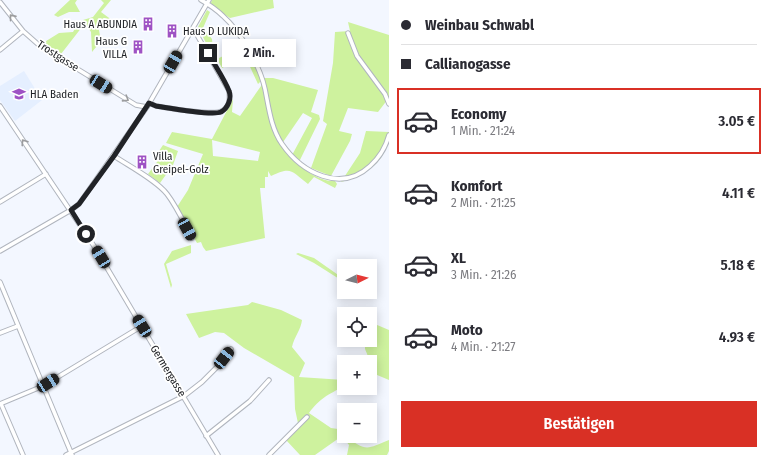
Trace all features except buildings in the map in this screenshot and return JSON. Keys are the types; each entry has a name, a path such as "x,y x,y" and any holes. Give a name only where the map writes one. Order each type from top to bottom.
{"street":[{"path":"201,0 208,2 224,16 247,47 265,88 272,123 277,136 294,158 314,173 328,178 346,179 360,174 374,162 384,148 389,135"},
{"name":"Trostgasse","path":"0,2 23,31 40,46 136,105 216,113 221,112 226,108 230,100 229,91 193,28"},
{"path":"0,251 79,204 114,156 148,105 208,2"},
{"path":"0,50 23,31"},
{"path":"348,33 357,56 385,94 389,104"},
{"name":"Germergasse","path":"0,106 94,246 218,455"},
{"path":"114,156 166,193 192,238"},
{"path":"0,202 46,174"},
{"path":"0,282 71,454"},
{"path":"0,333 18,326"},
{"path":"23,455 0,404 43,386 142,326"},
{"path":"66,455 71,454 184,396 202,382 218,366 231,349"},
{"path":"206,436 250,400 268,380"},
{"path":"269,455 307,417"}],"shaded area":[{"name":"HLA Baden","path":"24,71 42,100 15,121 0,100 0,86"}],"green space":[{"path":"70,0 77,0 75,3 80,12 69,12 58,17 54,15"},
{"path":"101,0 111,0 101,12 124,29 104,18 98,25 101,41 92,52 91,32 83,20 93,17 104,3"},
{"path":"212,0 273,0 274,8 230,18 210,5"},
{"path":"207,10 210,12 203,28 212,39 213,49 206,43 198,27"},
{"path":"348,22 389,35 389,100 388,99 378,112 348,108 339,131 352,134 350,141 331,176 311,168 327,124 323,121 333,63 335,32 350,31"},
{"path":"77,25 82,27 61,54 43,43 59,33 73,32"},
{"path":"244,46 261,81 258,84 245,56 222,68 217,59"},
{"path":"263,78 273,78 318,90 311,112 319,115 320,119 298,164 315,176 325,180 335,181 337,184 335,188 314,177 308,184 291,171 283,171 271,176 268,171 268,177 265,177 265,188 260,188 265,238 206,251 201,242 197,243 177,207 188,190 203,154 166,143 172,132 212,139 233,99 232,112 240,116 261,86","holes":["303,113 312,118 291,157 281,145","212,140 260,152 258,161 213,156"]},
{"path":"366,131 389,132 385,151 380,159 367,171 359,176 341,182 360,153"},
{"path":"163,145 178,151 173,165 160,183 148,174 160,158 157,154"},
{"path":"191,245 191,253 166,264 172,285 171,288 164,264 172,251"},
{"path":"298,253 314,258 337,274 337,278 314,263 296,254"},
{"path":"252,302 281,310 302,320 292,347 305,363 299,377 337,380 337,390 321,400 309,413 331,428 337,429 337,440 315,455 300,455 286,440 299,428 295,409 294,377 244,348 224,333 215,332 199,338 186,314 248,305"},
{"path":"377,325 389,330 389,380 377,375 377,355 367,355 365,347 377,347"},
{"path":"389,440 389,451 387,455 347,455 349,445 347,443 355,443 363,447 371,447"}],"place":[{"name":"Haus A ABUNDIA","path":"148,24"},
{"name":"Haus D LUKIDA","path":"172,31"},
{"name":"Haus G VILLA","path":"138,47"},
{"name":"HLA Baden","path":"19,94"},
{"name":"Villa Greipel-Golz","path":"142,162"}],"route":[{"path":"86,234 71,210 79,204 114,156 149,103 156,106 212,113 221,112 226,108 230,100 229,91 208,53"}]}
